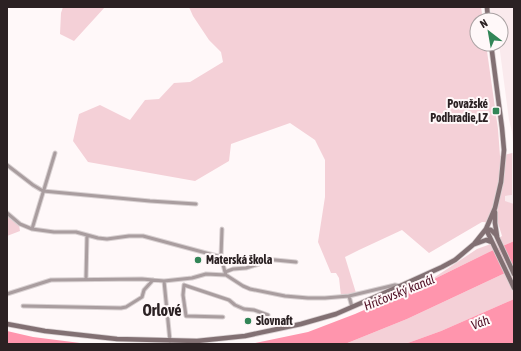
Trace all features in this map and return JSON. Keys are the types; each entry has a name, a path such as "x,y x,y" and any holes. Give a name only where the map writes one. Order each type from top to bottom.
{"main road":[{"path":"7,324 45,331 117,339 197,341 245,336 319,319 352,307 455,260 473,245 486,229 495,208 501,182 504,150 492,52"},
{"path":"495,208 495,223 498,241"},
{"path":"486,229 491,230 498,241 514,274"},
{"path":"486,229 514,288"},
{"path":"473,245 484,240 488,240 493,244"}],"street":[{"path":"32,229 54,153"},
{"path":"7,165 43,191 196,204"},
{"path":"7,213 20,224 32,229 54,232 76,232 107,239 143,236 221,257"},
{"path":"222,229 221,257 226,273 243,286 250,289 285,296 337,298 396,285 400,286"},
{"path":"86,279 87,235"},
{"path":"7,294 51,280 142,279 164,281 192,278 206,274 226,273 233,269 246,268 259,264 265,259 296,262"},
{"path":"184,279 183,295 186,316 223,318"},
{"path":"22,306 126,307 142,296 144,290 153,280"},
{"path":"164,281 170,341"},
{"path":"184,285 229,300 240,307 268,315"},
{"path":"349,296 352,307"}],"shaded area":[{"path":"63,7 105,7 74,41 60,34 61,13"},
{"path":"189,7 481,7 482,12 469,12 469,52 487,52 498,129 500,156 512,153 512,195 505,196 505,201 514,204 514,241 426,283 477,249 488,245 502,236 498,223 482,222 429,253 402,230 345,257 356,293 341,296 339,278 336,273 331,273 318,242 325,197 325,160 315,140 290,123 231,144 229,161 195,181 88,162 73,141 79,114 100,105 130,120 145,100 159,99 174,83 190,82 223,62 221,52 209,40 193,16"},
{"path":"490,7 514,7 514,153 500,52 509,52 509,12 491,12"},
{"path":"512,153 514,153 514,204 505,202 505,196 512,195"},
{"path":"7,215 19,225 20,231 7,236"},
{"path":"514,269 514,299 441,331 405,344 345,344 407,319"}],"water":[{"name":"Hričovský kanál","path":"514,241 514,269 407,319 345,344 251,344 308,332 355,314 426,283"},
{"name":"Váh","path":"514,299 514,344 405,344 441,331"},
{"path":"7,331 33,337 88,344 7,344"}],"place":[{"name":"Považské Podhradie,LZ","path":"496,111"},
{"name":"Materská škola","path":"198,260"},
{"name":"Slovnaft","path":"248,321"}],"district":[{"name":"Orlové","path":"162,310"}]}
